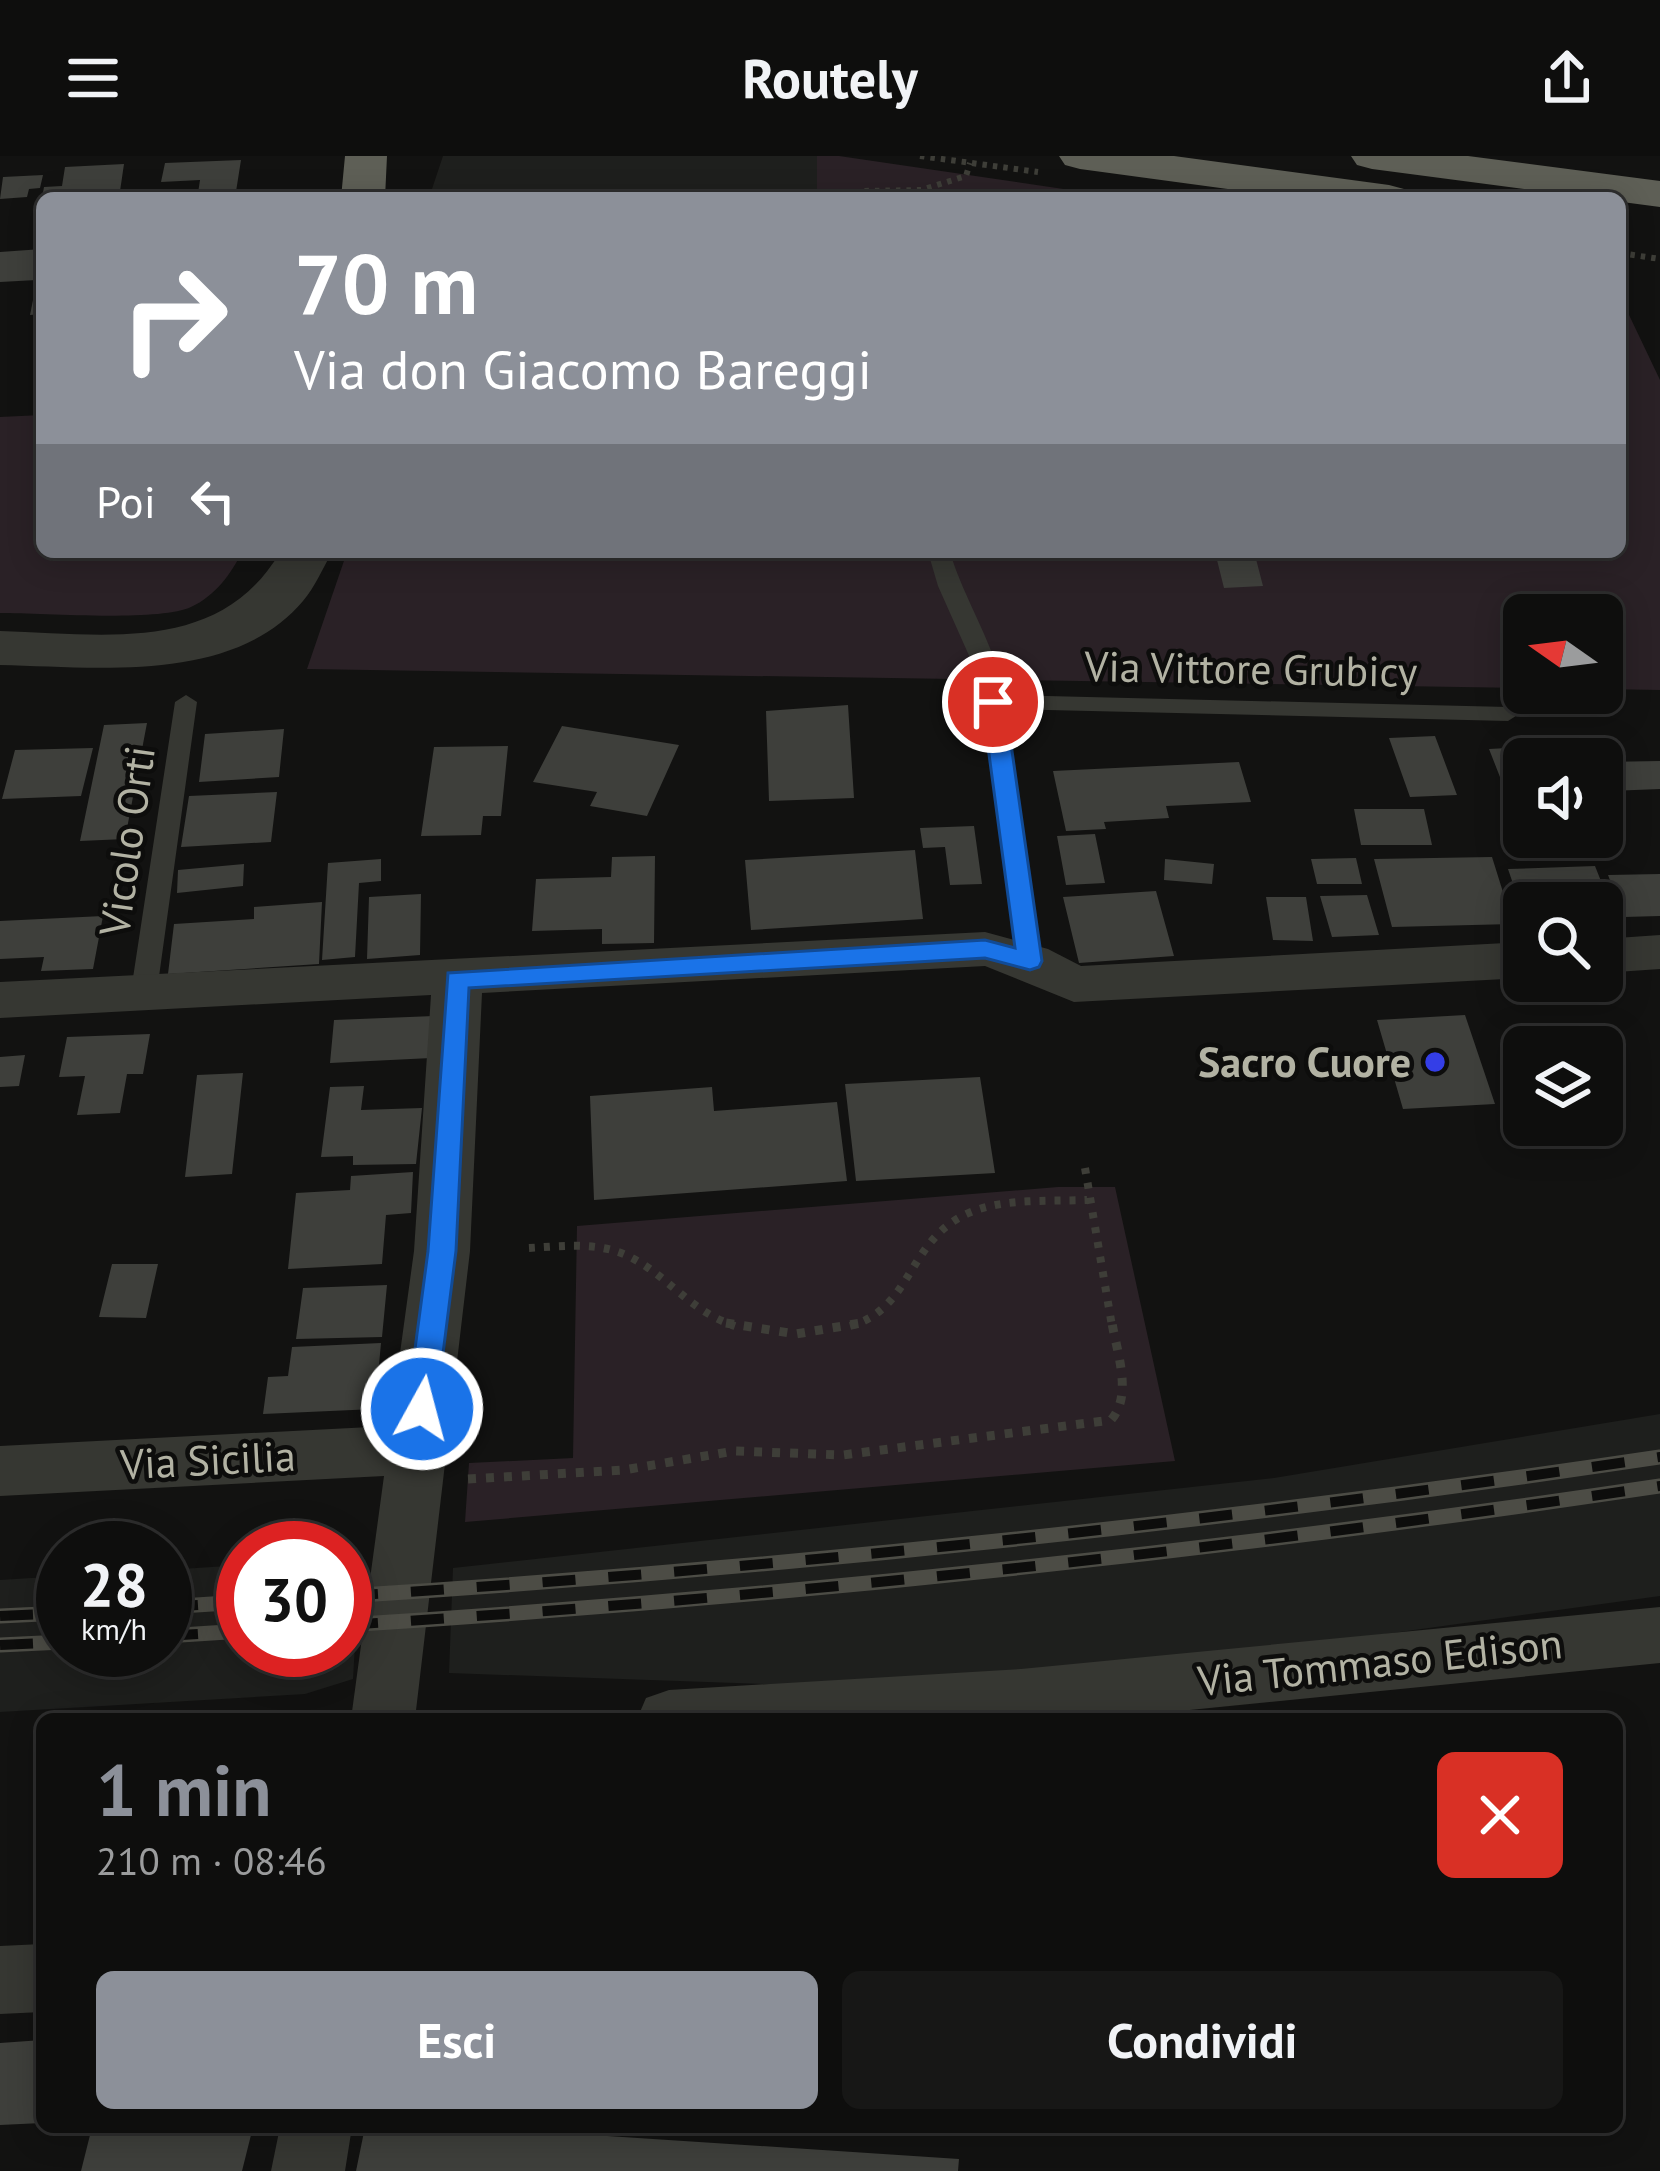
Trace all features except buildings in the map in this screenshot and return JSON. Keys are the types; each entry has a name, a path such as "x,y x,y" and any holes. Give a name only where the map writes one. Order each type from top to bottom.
{"highway":[{"path":"1080,156 1345,192"},
{"path":"1372,156 1660,194"},
{"path":"1629,156 1660,160"},
{"path":"1626,231 1660,235"}],"street":[{"path":"0,649 160,648 224,635 248,624 274,602 303,558"},
{"path":"1623,955 1660,952"},
{"path":"0,1000 1007,955 1074,984 1503,961"},
{"path":"384,1713 437,1465 442,1251 457,980"},
{"name":"Via Sicilia","path":"0,1471 437,1465"},
{"name":"Via Tommaso Edison","path":"770,1713 1021,1698 1660,1635"},
{"path":"0,1980 36,1978"},
{"path":"308,2171 315,2133"}],"lane":[{"path":"941,558 990,678 1007,955"},
{"name":"Vicolo Orti","path":"144,991 186,702"},
{"name":"Via Vittore Grubicy","path":"993,702 1503,714"}],"path":[{"path":"861,192 940,184 966,176 970,163"},
{"path":"1626,254 1660,259"},
{"path":"437,1465 624,1470 734,1450 843,1455 1111,1420 1118,1412 1123,1389 1085,1168"},
{"path":"529,1248 577,1245 628,1256 687,1303 752,1333 837,1330 865,1321 898,1298 945,1227 956,1219 988,1209 1087,1199"}],"shaded area":[{"path":"443,156 817,156 817,192 431,192"},
{"path":"817,156 839,156 1084,192 817,192"},
{"path":"1626,309 1660,380 1660,690 1623,689 1623,594 1503,594 1503,688 307,669 345,558 1626,558"},
{"path":"36,415 36,558 238,558 227,576 200,602 176,612 0,613 0,417"},
{"path":"1058,1187 1115,1187 1175,1461 465,1522 469,1463 573,1458 577,1226"},
{"path":"1660,1414 1660,1596 1033,1683 874,1688 449,1673 453,1568 1274,1478"},
{"path":"216,1567 216,1677 353,1679 305,1694 0,1712 0,1580 36,1578 36,1677 192,1677 192,1568"}],"railway":[{"path":"372,1594 675,1572 1004,1540 1660,1457"},
{"path":"372,1623 675,1601 1004,1569 1660,1486"},
{"path":"192,1605 216,1604"},
{"path":"0,1616 36,1614"},
{"path":"192,1634 216,1633"},
{"path":"0,1645 36,1643"}],"place":[{"name":"Sacro Cuore","path":"1435,1062"}],"route":[{"path":"422,1409 442,1251 457,980 985,949 1030,961 993,702"}]}
